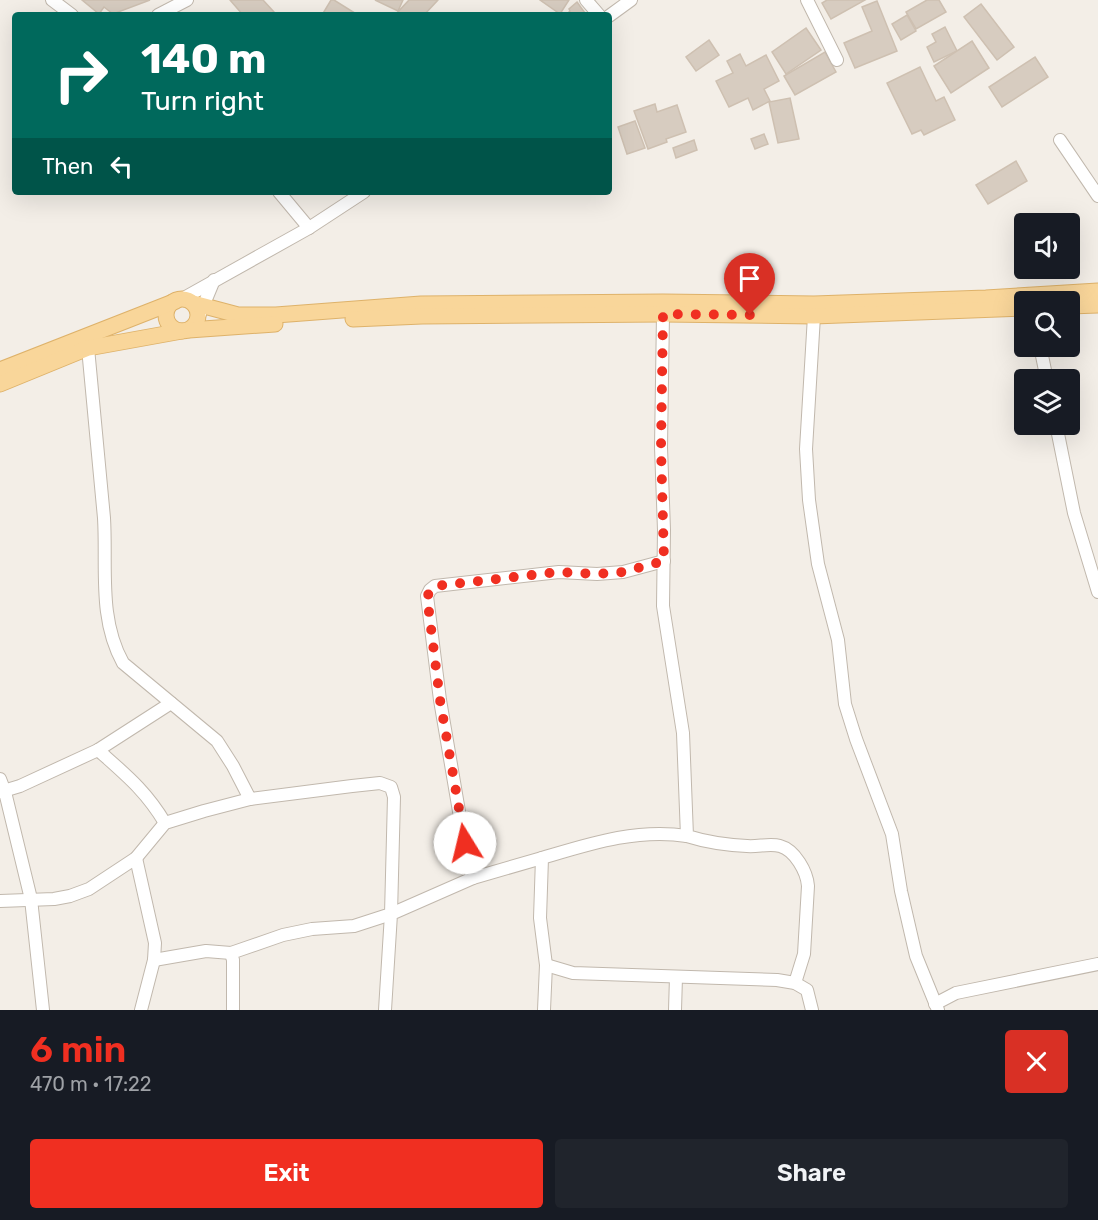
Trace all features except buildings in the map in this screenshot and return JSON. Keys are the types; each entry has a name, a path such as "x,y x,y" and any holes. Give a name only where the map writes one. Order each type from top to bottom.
{"main road":[{"path":"1014,308 814,315 422,316 189,327 171,327 166,316 171,304 189,302 238,315 276,315 421,304 814,303 986,298 1098,291"},
{"path":"0,384 88,348 189,327 198,315 189,302"},
{"path":"0,370 189,302"},
{"path":"1080,305 1098,304"}],"street":[{"path":"52,0 68,12"},
{"path":"164,12 187,0"},
{"path":"586,0 596,12"},
{"path":"612,14 631,0"},
{"path":"807,0 837,60"},
{"path":"1060,140 1098,196"},
{"path":"282,195 309,228"},
{"path":"189,302 214,280 309,228 359,195"},
{"path":"189,302 214,280"},
{"path":"663,314 661,447 663,606 684,733 687,836"},
{"path":"814,315 806,449 808,500 818,564 838,640 845,704 892,834 901,891 916,956 937,1007 956,993 1098,964"},
{"path":"88,348 104,521 107,618 114,648 123,663 217,741 250,799"},
{"path":"1058,435 1074,513 1098,592"},
{"path":"473,878 468,864 440,700 427,596 430,590 435,586 559,572 597,574 623,572 664,561"},
{"path":"3,792 98,750 171,703"},
{"path":"98,750 140,786 165,823"},
{"path":"0,779 31,899 43,1010"},
{"path":"0,901 70,896 88,889 135,858 165,823 250,799 380,783 391,787 394,797 391,914 385,1010"},
{"path":"154,960 206,951 231,953 283,935 312,929 354,926 391,914 473,878 607,839 666,834 748,846 778,845 790,850 807,876 808,886 804,954 795,983"},
{"path":"135,858 153,925 155,943 154,960 141,1010"},
{"path":"542,858 540,918 546,965 544,1010"},
{"path":"231,953 233,960 232,1010"},
{"path":"546,965 573,974 777,980 795,983 807,990 812,1010"},
{"path":"675,1010 676,977"}],"route":[{"path":"465,843 440,700 427,596 430,590 435,586 496,581 559,572 597,574 623,572 664,561 661,447 663,314 750,315"}]}
